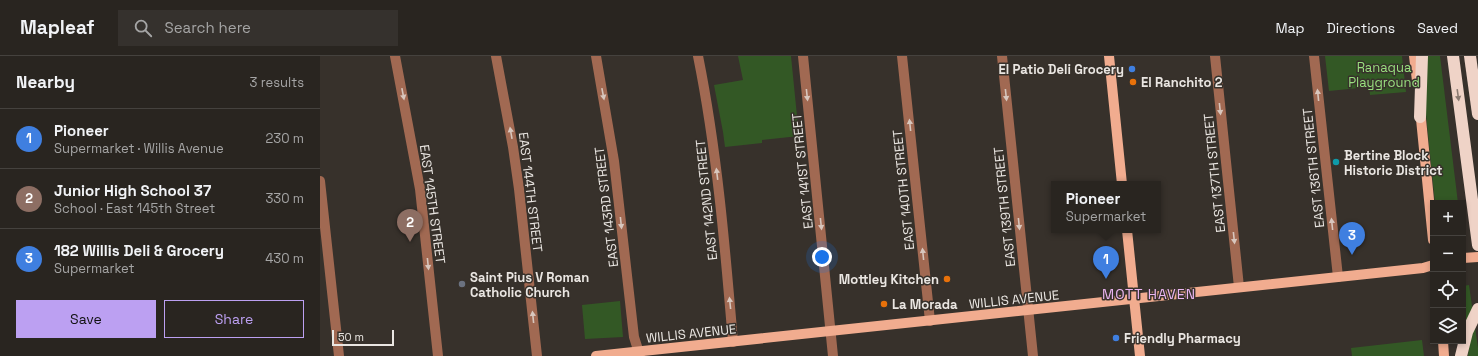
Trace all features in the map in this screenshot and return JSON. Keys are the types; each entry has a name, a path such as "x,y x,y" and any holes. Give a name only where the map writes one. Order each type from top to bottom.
{"highway":[{"path":"1420,117 1422,56"},
{"path":"1453,56 1478,245"},
{"path":"1470,56 1478,114"},
{"path":"1461,356 1465,337 1478,309"}],"main road":[{"path":"1109,56 1122,181"},
{"path":"1414,56 1433,236"},
{"path":"1127,233 1140,356"},
{"path":"1466,258 1478,257"},
{"name":"WILLIS AVENUE","path":"596,356 639,354 831,331 1423,268 1430,266"},
{"path":"1443,344 1444,356"}],"street":[{"name":"EAST 145TH STREET","path":"395,56 420,189 438,356"},
{"name":"EAST 144TH STREET","path":"496,56 518,181 537,356"},
{"name":"EAST 143RD STREET","path":"596,56 614,161 634,337 639,354"},
{"name":"EAST 142ND STREET","path":"698,56 717,173 734,342"},
{"name":"EAST 141ST STREET","path":"803,56 833,356"},
{"name":"EAST 140TH STREET","path":"902,56 930,321"},
{"name":"EAST 139TH STREET","path":"1002,56 1033,356"},
{"name":"EAST 137TH STREET","path":"1215,56 1238,287"},
{"name":"EAST 136TH STREET","path":"1314,56 1338,277"},
{"path":"320,181 338,356"}],"green space":[{"path":"738,56 791,56 799,136 762,140 762,143 725,147 714,85 743,80"},
{"name":"Ranaqua Playground","path":"1325,56 1402,56 1406,92 1370,95 1369,87 1329,91"},
{"path":"1425,56 1440,56 1458,200 1435,200 1423,85"},
{"path":"1469,285 1478,356 1468,356 1470,339 1474,329 1466,325 1466,286"},
{"path":"620,301 623,337 585,339 582,305"},
{"path":"1422,340 1424,356 1352,356 1351,348"}],"place":[{"name":"El Patio Deli Grocery","path":"1132,69"},
{"name":"El Ranchito 2","path":"1133,82"},
{"name":"Bertine Block Historic District","path":"1336,162"},
{"name":"Junior High School 37","path":"410,242"},
{"name":"182 Willis Deli & Grocery","path":"1352,255"},
{"name":"Mottley Kitchen","path":"947,279"},
{"name":"Pioneer","path":"1106,279"},
{"name":"Saint Pius V Roman Catholic Church","path":"462,284"},
{"name":"La Morada","path":"884,304"},
{"name":"Friendly Pharmacy","path":"1116,338"}],"district":[{"name":"MOTT HAVEN","path":"1149,294"}]}
